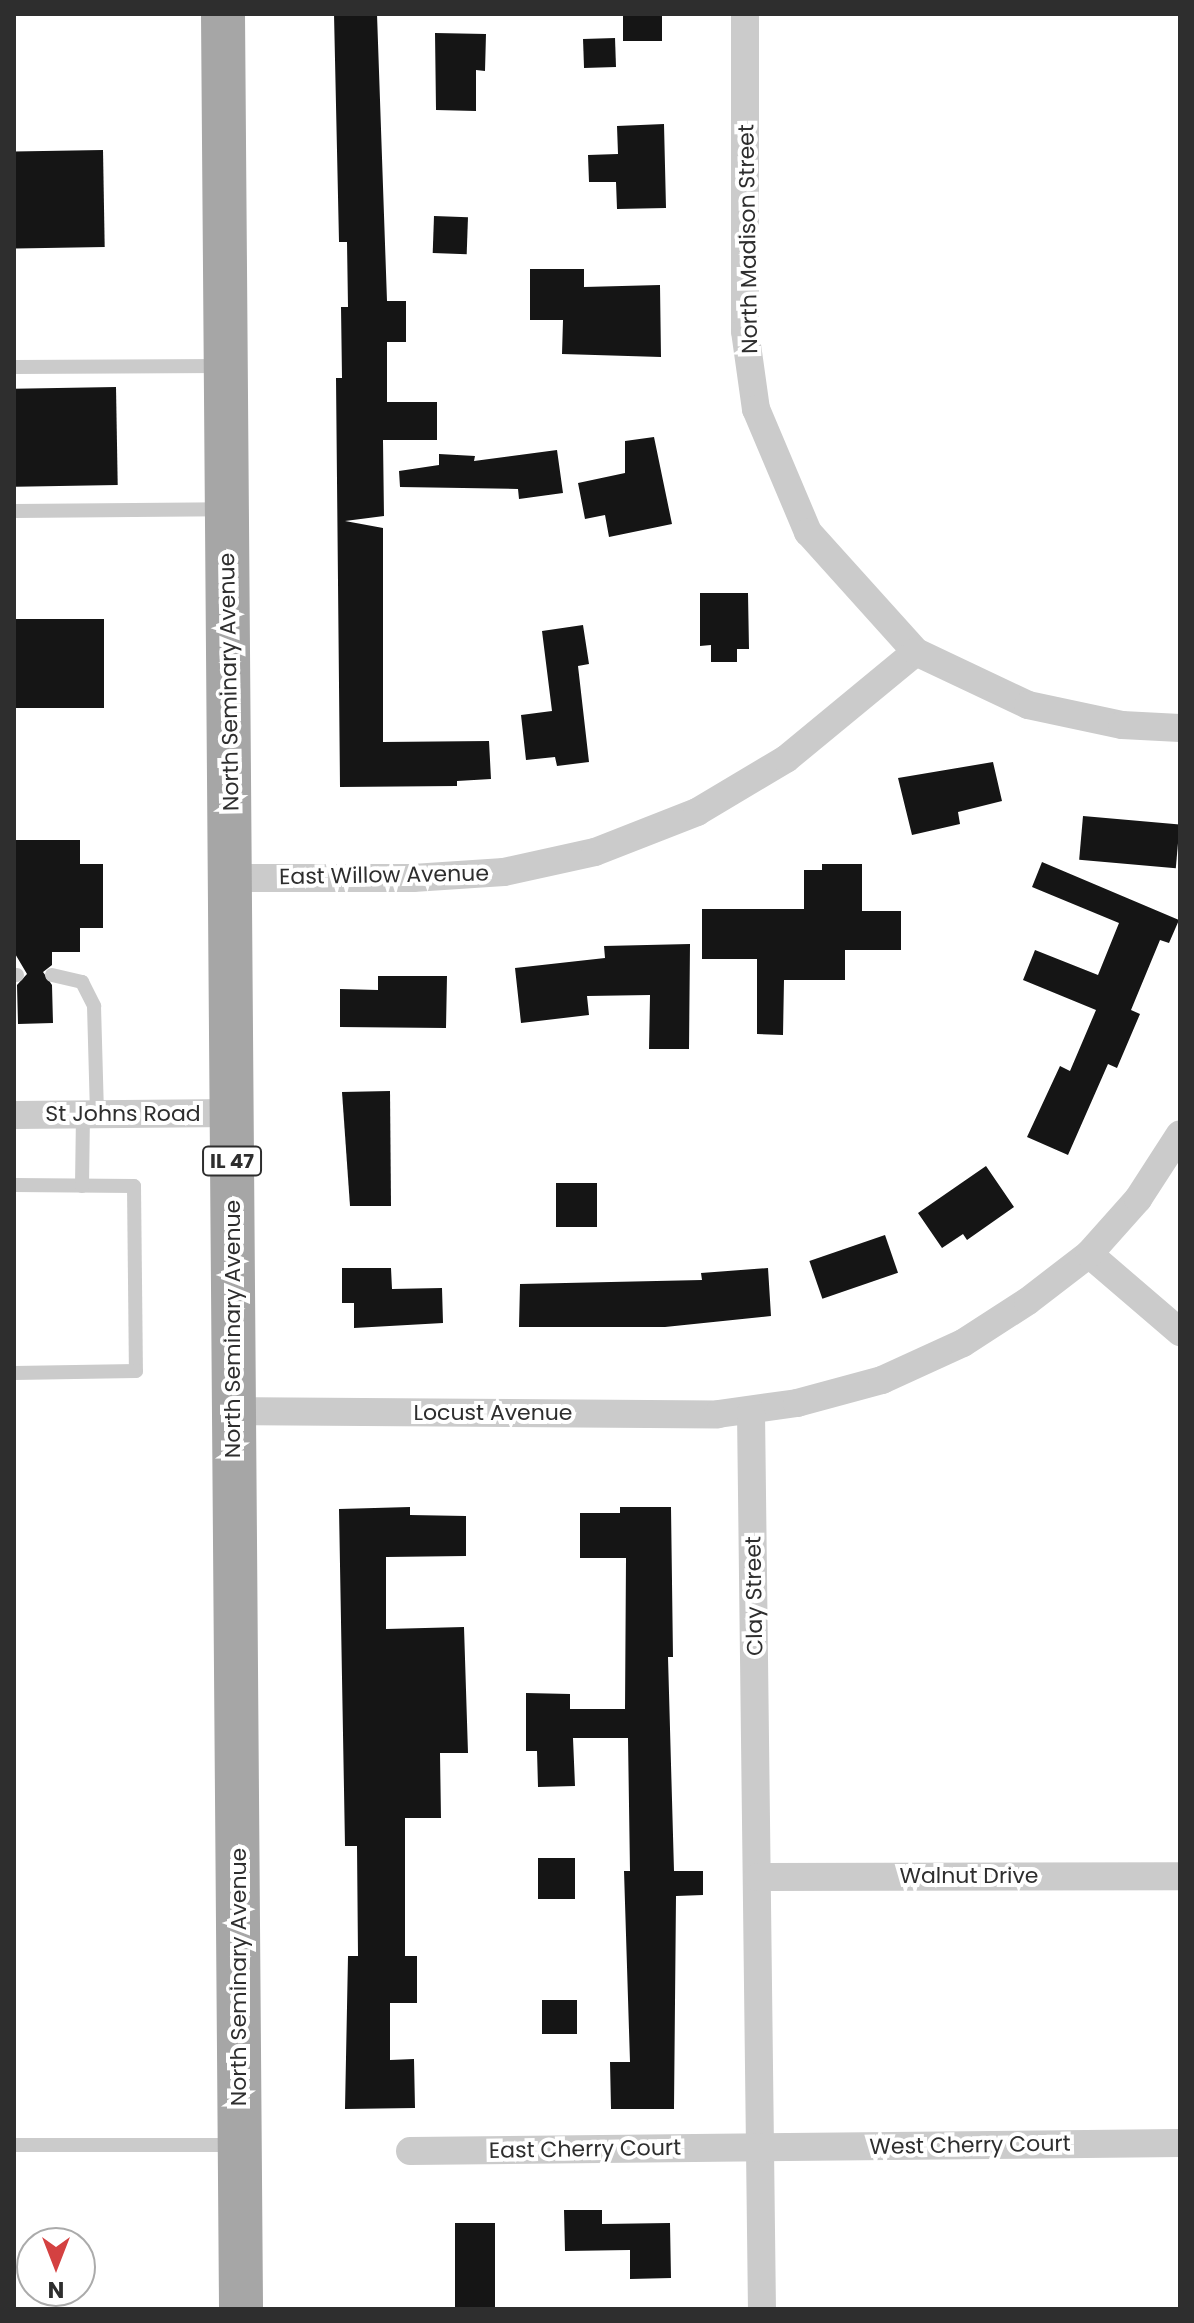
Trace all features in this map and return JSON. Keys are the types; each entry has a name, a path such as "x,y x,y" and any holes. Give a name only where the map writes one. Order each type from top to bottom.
{"main road":[{"name":"North Seminary Avenue","path":"223,14 241,2309"}],"street":[{"name":"North Madison Street","path":"745,14 745,331 756,409 808,532 916,652"},
{"path":"916,652 1028,705 1122,725 1180,728"},
{"name":"East Willow Avenue","path":"231,878 473,874 595,852 697,812 786,759 916,652"},
{"name":"St Johns Road","path":"14,1115 232,1113"},
{"path":"751,1412 882,1380 963,1343 1028,1301 1089,1254 1138,1199 1180,1134"},
{"path":"1089,1254 1180,1332"},
{"name":"Locust Avenue","path":"234,1411 751,1412"},
{"name":"Clay Street","path":"751,1412 762,2309"},
{"name":"Walnut Drive","path":"758,1877 1180,1876"},
{"name":"West Cherry Court","path":"759,2147 1180,2143"},
{"name":"East Cherry Court","path":"410,2151 759,2147"}],"lane":[{"path":"14,367 226,366"},
{"path":"14,511 227,509"},
{"path":"52,975 82,982 94,1006 90,1115 82,1186"},
{"path":"14,1185 134,1186 136,1371 14,1373"},
{"path":"14,2145 240,2145"}],"building":[{"path":"334,14 377,14 387,301 406,301 406,342 387,342 387,402 437,402 437,440 383,440 384,516 345,521 383,528 383,742 489,741 491,779 457,781 457,786 340,787 336,378 342,378 341,307 348,307 347,242 339,242"},
{"path":"623,14 662,14 662,41 623,41"},
{"path":"435,33 486,34 485,71 476,70 476,111 436,110"},
{"path":"615,38 616,67 584,68 583,39"},
{"path":"664,124 666,208 617,209 616,182 589,182 588,155 618,154 617,126"},
{"path":"103,150 105,247 16,249 14,152"},
{"path":"434,216 468,217 467,254 433,253"},
{"path":"530,269 584,269 584,287 660,285 661,357 562,354 563,320 530,320"},
{"path":"116,387 118,485 16,487 14,389"},
{"path":"654,437 672,524 609,537 605,515 585,519 578,483 625,473 625,441"},
{"path":"557,450 563,493 519,499 518,489 400,487 399,471 439,465 439,454 475,456 474,461"},
{"path":"700,593 748,593 749,649 737,649 737,662 711,662 711,645 700,646"},
{"path":"14,619 104,619 104,708 14,708"},
{"path":"583,625 589,664 578,666 589,762 557,766 555,757 526,760 521,715 552,711 542,631"},
{"path":"993,762 1002,801 958,812 960,824 912,835 898,778"},
{"path":"1083,816 1180,824 1176,868 1079,860"},
{"path":"14,840 80,840 80,864 103,864 103,928 80,928 80,952 52,952 52,965 43,972 52,985 53,1023 18,1024 17,985 27,974 14,952"},
{"path":"1042,862 1179,920 1169,943 1160,940 1131,1010 1140,1014 1117,1068 1108,1064 1068,1155 1027,1137 1060,1066 1070,1071 1096,1010 1023,980 1035,950 1098,975 1119,923 1032,887"},
{"path":"822,864 862,864 862,911 901,911 901,950 845,950 845,980 784,980 783,1035 757,1034 757,959 702,959 702,909 804,909 804,870 822,870"},
{"path":"690,944 689,1049 649,1049 650,995 587,996 589,1015 521,1023 515,968 605,958 604,946"},
{"path":"378,976 447,976 446,1028 340,1027 340,989 378,990"},
{"path":"390,1091 391,1206 350,1206 342,1092"},
{"path":"986,1166 1014,1207 967,1240 963,1234 942,1248 918,1213"},
{"path":"556,1183 597,1183 597,1227 556,1227"},
{"path":"885,1235 898,1273 822,1299 809,1261"},
{"path":"342,1268 391,1268 392,1289 442,1288 443,1323 354,1328 354,1303 342,1303"},
{"path":"768,1268 771,1316 665,1327 519,1327 520,1284 702,1280 701,1273"},
{"path":"410,1507 410,1515 466,1516 466,1556 386,1557 386,1629 464,1627 468,1753 440,1753 441,1818 405,1818 405,1956 417,1956 417,2003 390,2003 390,2060 414,2059 415,2108 345,2109 348,1956 358,1956 357,1846 345,1846 339,1509"},
{"path":"620,1507 671,1507 673,1657 668,1657 674,1871 703,1871 703,1895 676,1896 674,2109 611,2109 610,2062 630,2062 624,1871 630,1871 628,1738 573,1738 575,1786 538,1787 537,1751 526,1751 526,1693 570,1694 570,1709 625,1709 626,1558 580,1558 580,1513 620,1513"},
{"path":"538,1858 575,1858 575,1899 538,1899"},
{"path":"542,2000 577,2000 577,2034 542,2034"},
{"path":"564,2210 602,2210 602,2224 670,2223 671,2278 630,2279 630,2250 565,2251"},
{"path":"455,2223 495,2223 495,2309 455,2309"}]}
